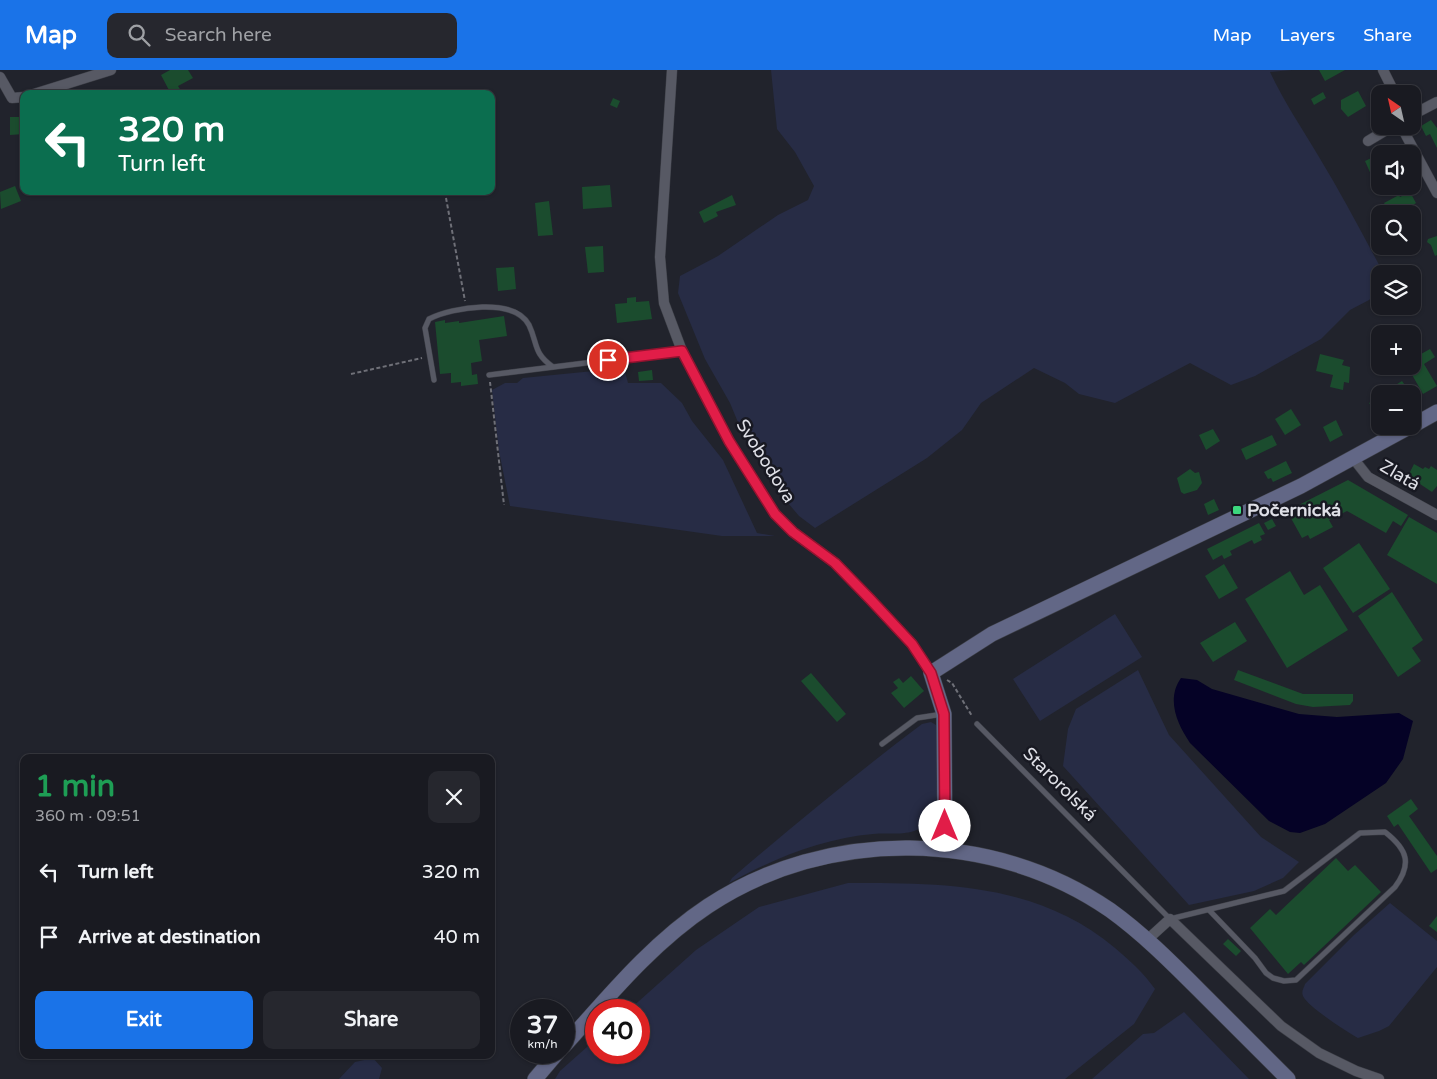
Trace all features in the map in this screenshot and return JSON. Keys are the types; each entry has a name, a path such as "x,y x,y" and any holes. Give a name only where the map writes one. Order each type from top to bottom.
{"main road":[{"path":"1421,421 1437,412"},
{"path":"931,673 992,634 1301,486 1395,435"},
{"name":"Svobodova","path":"931,673 944,714 945,849"},
{"path":"575,1034 618,986 658,947 686,922 731,892 779,871 831,856 879,849 945,849 992,857 1058,880 1102,904 1148,940 1288,1079"},
{"path":"535,1079 548,1064"}],"street":[{"path":"47,90 111,70"},
{"name":"Svobodova","path":"672,70 660,257 664,302 682,351 729,441 775,514 793,532 835,563 912,644 931,673"},
{"path":"1383,70 1390,85"},
{"path":"0,77 12,98 20,97"},
{"path":"1421,110 1437,102"},
{"path":"1368,140 1377,135"},
{"path":"1406,135 1437,193"},
{"name":"Zlatá","path":"1353,458 1368,476 1437,514"},
{"path":"1148,940 1170,919"},
{"name":"Starorolská","path":"1170,919 1280,1026 1318,1053 1356,1071 1379,1079"}],"lane":[{"path":"434,380 425,328 429,319 442,313 467,308 506,308 519,314 529,325 542,359 553,367"},
{"path":"489,375 682,351"},
{"path":"882,744 917,718 944,714"},
{"name":"Starorolská","path":"977,724 1170,919"},
{"path":"1170,919 1284,891 1360,833 1385,832 1405,856 1407,864 1405,873 1395,887 1296,980 1284,981 1273,978 1266,973 1255,958 1209,910"}],"path":[{"path":"446,198 467,308"},
{"path":"351,374 429,356"},
{"path":"489,375 504,505"},
{"path":"931,673 952,683 977,724"}],"shaded area":[{"path":"771,70 1292,70 1270,72 1336,186 1371,250 1371,255 1374,255 1379,265 1371,265 1371,298 1350,310 1321,339 1255,376 1231,385 1190,363 1115,403 1079,394 1065,383 1034,368 981,403 962,430 927,458 815,528 799,516 777,490 742,432 730,403 705,359 678,293 680,276 718,256 778,215 808,200 814,186 795,152 777,129"},
{"path":"624,368 628,383 661,383 682,403 692,421 723,460 757,533 775,536 722,536 510,506 499,451 492,390 505,383 517,383 523,378"},
{"path":"1115,614 1142,657 1040,721 1013,679"},
{"path":"1138,670 1169,735 1261,837 1299,862 1283,878 1254,891 1189,905 1063,766 1068,729 1076,709"},
{"path":"1181,678 1197,680 1212,689 1299,714 1337,717 1399,713 1413,721 1403,759 1386,783 1325,824 1300,833 1290,832 1269,821 1190,743 1177,720 1175,711 1174,694"},
{"path":"931,722 936,725 937,794 931,816 920,828 906,833 855,836 817,845 781,858 729,883 732,878 850,780 922,724"},
{"path":"848,883 919,884 989,891 1022,899 1054,910 1085,927 1126,957 1155,989 1134,1024 1065,1079 555,1079 568,1064 575,1064 575,1058 585,1049 585,1064 650,1064 650,999 641,999 696,950 759,907"},
{"path":"1390,903 1437,941 1437,967 1389,1026 1358,1038 1319,1012 1306,1000 1302,991 1305,984 1354,935"},
{"path":"1184,1012 1249,1079 1092,1079 1143,1034 1154,1033"},
{"path":"374,1059 382,1068 379,1079 339,1079 355,1062"}],"building":[{"path":"170,70 188,70 193,78 178,86 180,90 169,90 161,75"},
{"path":"1319,70 1345,70 1325,81"},
{"path":"1358,91 1366,106 1348,117 1341,109 1341,100"},
{"path":"1323,92 1326,98 1314,105 1311,99"},
{"path":"613,98 620,101 617,108 610,105"},
{"path":"10,117 20,117 20,134 10,135"},
{"path":"1431,120 1437,128 1437,148 1430,134 1426,136 1421,126"},
{"path":"1371,158 1371,174 1365,161"},
{"path":"610,185 612,207 583,209 582,187"},
{"path":"15,186 21,201 1,209 0,192"},
{"path":"732,195 736,205 716,212 718,216 704,223 699,212"},
{"path":"1399,195 1400,197 1412,195 1416,203 1413,205 1385,205 1384,203"},
{"path":"549,201 553,235 538,236 535,203"},
{"path":"1437,236 1437,255 1435,256 1431,245 1427,242 1428,239"},
{"path":"603,246 604,272 588,273 585,247"},
{"path":"514,267 516,289 498,291 496,268"},
{"path":"636,297 636,302 649,301 652,319 617,323 615,304 627,303 627,298"},
{"path":"504,316 507,336 479,340 482,361 471,363 472,375 477,374 478,384 461,386 461,382 451,383 451,373 440,374 435,322 445,320 445,323 459,321 459,323"},
{"path":"1430,349 1435,357 1424,364 1437,386 1423,394 1421,385 1418,385 1412,375 1421,375 1421,354"},
{"path":"1320,354 1344,360 1342,365 1350,367 1349,383 1344,382 1343,390 1330,387 1333,375 1316,371"},
{"path":"652,370 653,380 639,381 638,372"},
{"path":"1402,381 1405,385 1396,385"},
{"path":"1291,409 1301,425 1285,435 1275,419"},
{"path":"1336,420 1343,435 1330,442 1323,427"},
{"path":"1213,429 1220,441 1206,450 1199,435"},
{"path":"1272,435 1277,445 1246,460 1241,449"},
{"path":"1286,461 1292,473 1273,482 1271,478 1268,479 1264,472"},
{"path":"1414,464 1423,469 1425,467 1429,469 1431,466 1437,470 1437,486 1432,492 1408,476"},
{"path":"1190,469 1195,473 1199,472 1202,483 1197,490 1184,494 1181,492 1177,478"},
{"path":"1348,480 1408,515 1401,526 1393,521 1386,533 1347,511 1329,520 1333,527 1310,539 1308,535 1302,538 1287,511"},
{"path":"1214,499 1219,510 1208,515 1204,504"},
{"path":"1409,517 1437,533 1437,584 1387,555"},
{"path":"1272,519 1276,526 1268,530 1264,523"},
{"path":"1259,523 1265,534 1260,536 1262,540 1254,544 1252,540 1230,551 1232,555 1224,559 1222,555 1213,560 1207,549"},
{"path":"1359,543 1390,589 1353,613 1323,568"},
{"path":"1224,564 1238,588 1219,599 1205,576"},
{"path":"1290,571 1304,595 1320,585 1348,630 1287,668 1245,599"},
{"path":"1392,592 1423,640 1412,648 1421,661 1398,677 1358,616"},
{"path":"1235,622 1247,641 1213,662 1200,643"},
{"path":"1238,670 1303,694 1353,694 1353,701 1350,705 1313,707 1296,704 1234,680"},
{"path":"811,673 846,714 837,722 801,681"},
{"path":"911,676 924,691 904,708 891,693 898,688 893,682 899,678 903,683"},
{"path":"1411,799 1418,809 1409,816 1437,856 1437,869 1431,873 1398,824 1394,827 1387,816"},
{"path":"1336,858 1348,871 1355,865 1381,892 1304,965 1301,962 1288,974 1250,928 1270,909 1276,915"},
{"path":"1437,916 1437,932 1429,926"},
{"path":"1228,939 1241,951 1236,956 1223,944"}],"place":[{"name":"Počernická","path":"1237,510"}],"route":[{"path":"608,360 682,351 729,441 775,514 793,532 835,563 912,644 931,673 944,714 946,744 945,826"}]}
